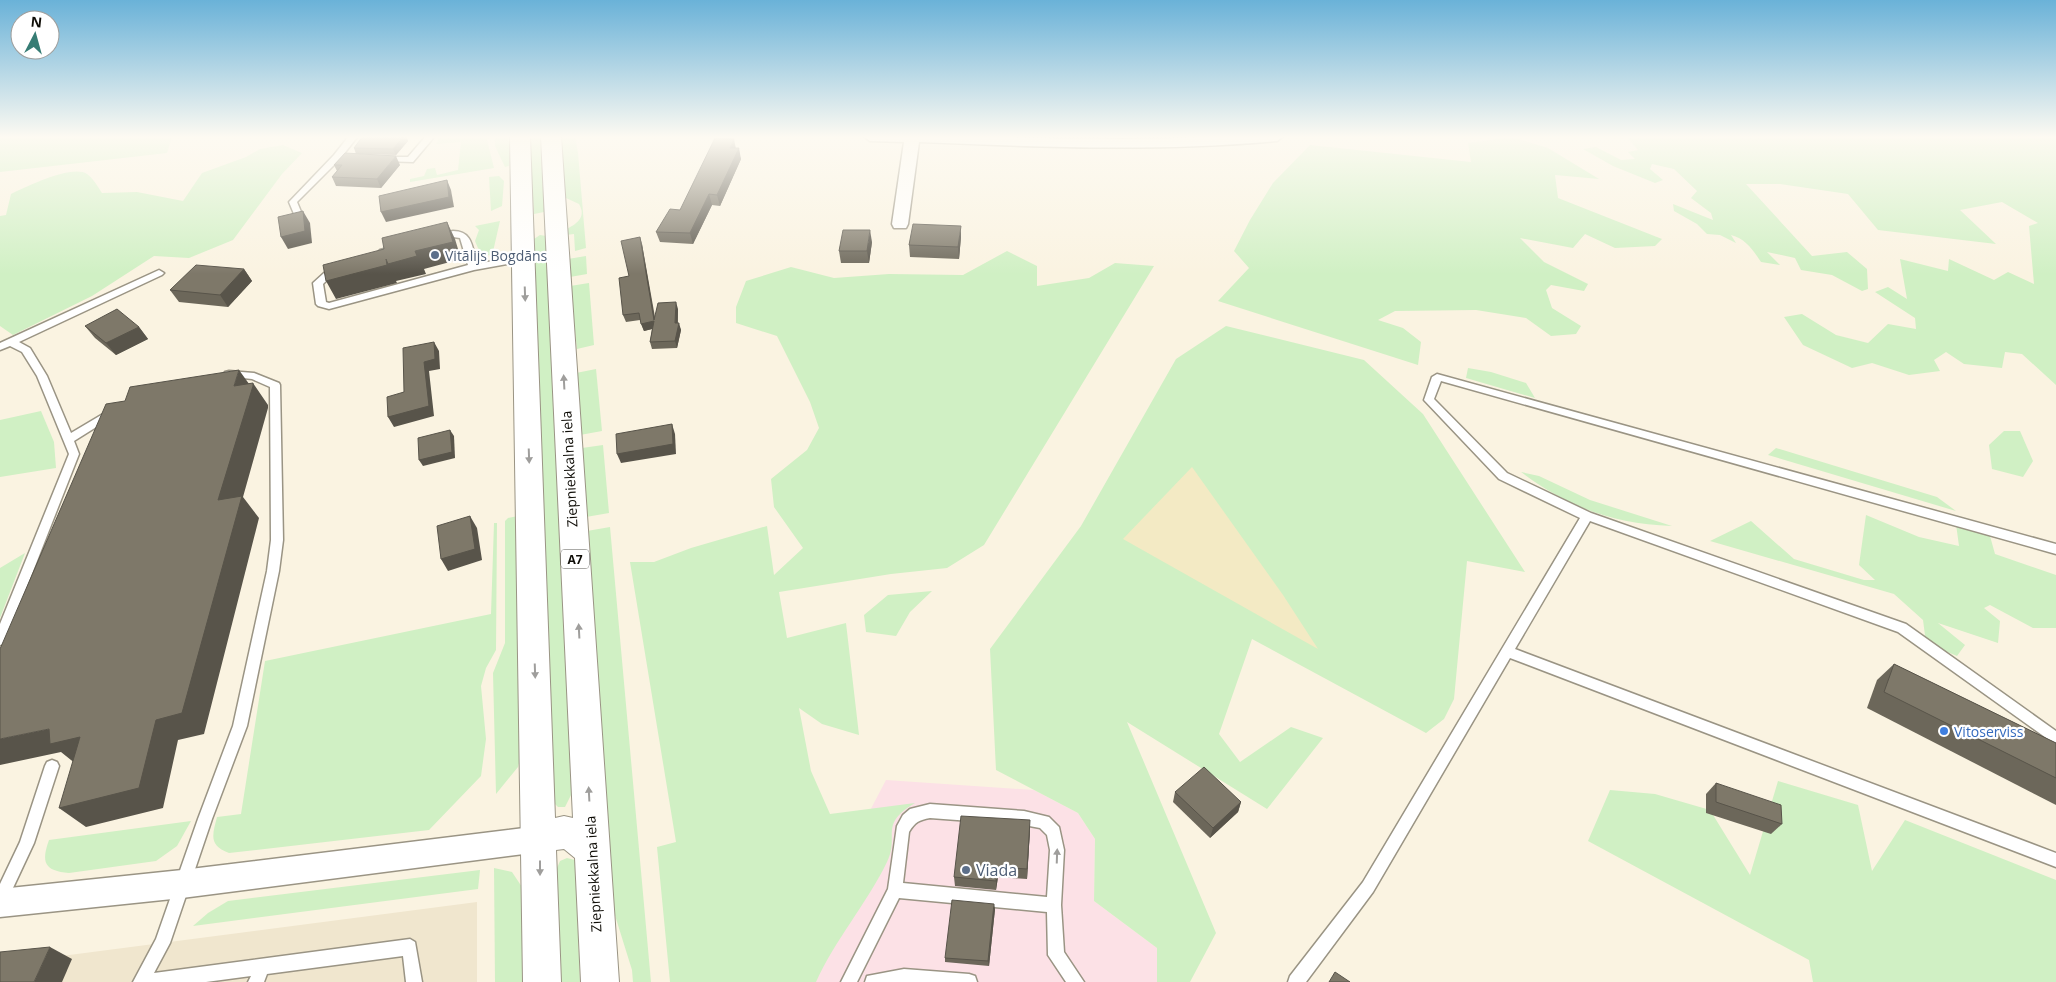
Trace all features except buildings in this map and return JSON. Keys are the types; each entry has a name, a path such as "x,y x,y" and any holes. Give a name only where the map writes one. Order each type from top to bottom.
{"highway":[{"path":"521,182 540,839 542,982"},
{"name":"Ziepniekkalna iela","path":"553,182 600,982"},
{"path":"523,228 537,228 555,221"},
{"path":"540,839 562,831 574,833 592,851"}],"street":[{"path":"900,224 906,182"},
{"path":"0,901 182,884 540,839"}],"lane":[{"path":"300,219 293,202 313,182"},
{"path":"473,267 464,237 460,234 454,234 383,252 373,264 327,275 318,283 321,304 329,306 473,267 524,258"},
{"path":"5,345 159,273"},
{"path":"0,640 74,454 42,376 26,350 5,345"},
{"path":"141,982 162,943 240,726 273,571 277,537 276,385 254,376 214,375"},
{"path":"2056,549 1437,377 1430,400 1503,476 1587,516 1902,628 2056,739"},
{"path":"68,440 123,408"},
{"path":"1296,982 1368,887 1587,516"},
{"path":"1508,651 2056,860"},
{"path":"0,901 27,843 52,766"},
{"path":"850,982 895,890 902,831 908,820 915,814 930,811 1024,818 1044,822 1054,832 1057,850 1054,905 1056,955 1076,982"},
{"path":"895,890 1054,905"},
{"path":"147,982 259,975 410,947 414,982"},
{"path":"873,982 904,977 969,982"}],"shaded area":[{"name":"Viada","path":"886,780 1034,790 1078,813 1095,839 1094,901 1157,948 1157,982 780,982"},
{"path":"477,902 477,982 0,982 0,964"}],"green space":[{"path":"40,182 94,182 102,193 137,192 183,201 196,182 276,182 233,240 189,258 154,256 92,296 13,335 0,326 0,216 6,215 11,194"},
{"path":"489,182 504,182 502,206 491,211"},
{"path":"532,182 542,182 544,212 534,214"},
{"path":"564,182 580,182 586,248 575,251 574,234 566,235 565,230 579,220 582,213 579,204 566,198"},
{"path":"1556,182 1558,198 1662,239 1655,246 1615,248 1585,234 1573,248 1520,238 1544,262 1588,284 1584,291 1551,285 1546,290 1552,308 1581,326 1576,334 1551,336 1526,318 1476,310 1395,311 1378,320 1403,328 1421,342 1418,365 1218,301 1249,268 1234,251 1250,220 1273,183"},
{"path":"1687,182 2056,182 2056,385 2022,354 2005,352 2002,368 1964,364 1946,352 1934,360 1940,371 1909,375 1872,363 1852,368 1803,345 1784,317 1802,314 1836,335 1868,343 1888,324 1916,329 1915,318 1875,292 1888,287 1907,299 1900,259 1948,271 1949,259 1994,280 2008,272 2034,284 2029,226 2038,223 2002,202 1960,210 1996,244 1878,230 1848,194 1780,184 1746,184 1812,256 1847,252 1867,269 1868,289 1862,291 1832,275 1801,270 1795,258 1767,252 1780,265 1761,262 1749,245 1741,239 1731,235 1736,243 1720,235 1707,234 1697,224 1674,211 1673,204 1713,220 1711,213 1691,198 1697,191"},
{"path":"500,221 492,256 480,253 475,241 479,230 475,226"},
{"path":"540,235 546,236 572,793 565,807 558,807 554,803 534,239"},
{"path":"1007,251 1037,266 1037,286 1089,278 1115,263 1154,266 984,545 947,568 891,574 779,592 787,638 846,623 859,735 822,724 799,708 811,771 830,814 915,803 904,811 893,824 892,844 887,862 832,951 816,982 670,982 657,847 676,842 630,562 654,562 691,548 767,526 774,575 803,548 774,507 771,479 807,450 819,428 810,402 777,336 736,323 736,307 746,281 791,267 834,278 889,274 963,275"},
{"path":"586,256 587,274 570,277 568,259"},
{"path":"589,283 594,345 577,349 570,286"},
{"path":"1226,326 1364,360 1423,414 1525,572 1467,561 1454,699 1444,719 1426,733 1252,639 1219,734 1240,762 1291,727 1323,738 1267,809 1127,722 1216,933 1190,982 1157,982 1157,948 1094,901 1095,839 1078,813 996,770 990,649 1081,526 1176,359"},
{"path":"1468,368 1491,372 1526,383 1535,398 1466,378"},
{"path":"596,369 602,431 580,435 576,373"},
{"path":"41,411 54,442 56,468 0,477 0,420"},
{"path":"2004,431 2020,431 2033,461 2023,477 1992,469 1989,445"},
{"path":"603,445 609,513 586,517 582,448"},
{"path":"1776,448 1937,497 1956,511 1768,455"},
{"path":"1521,472 1539,476 1590,500 1672,526 1630,522 1592,511 1556,495"},
{"path":"1866,515 1919,537 1959,546 1956,524 1990,536 1995,554 2056,575 2056,628 2033,628 1990,605 1984,608 2000,621 1998,643 1938,623 1965,645 1957,656 1926,643 1923,620 1894,594 1710,541 1751,521 1794,559 1864,580 1875,580 1859,565"},
{"path":"518,516 521,755 518,767 496,794 493,673 505,643 505,521 508,518"},
{"path":"494,523 497,523 496,650 486,668 481,686 486,739 481,776 429,830 229,853 218,847 213,835 217,817 241,814 265,661 491,614"},
{"path":"610,527 651,982 633,982 632,970 613,909 587,531"},
{"path":"25,553 0,618 0,568"},
{"path":"932,591 910,612 896,636 866,632 864,615 888,595"},
{"path":"1778,781 1858,805 1872,871 1905,820 2056,880 2056,982 1813,982 1809,960 1588,841 1610,790 1655,794 1710,810 1750,875"},
{"path":"191,821 177,846 156,861 69,873 54,870 45,860 49,840"},
{"path":"567,858 575,860 580,982 561,982 557,868 560,861"},
{"path":"494,868 512,872 522,887 525,982 495,982"},
{"path":"480,870 478,889 193,926 208,913 228,901"}],"sand":[{"path":"1192,467 1283,595 1318,649 1123,539"}],"place":[{"name":"Vitālijs Bogdāns","path":"435,255"},
{"name":"Vitoserviss","path":"1944,731"},
{"name":"Viada","path":"966,870"}]}
